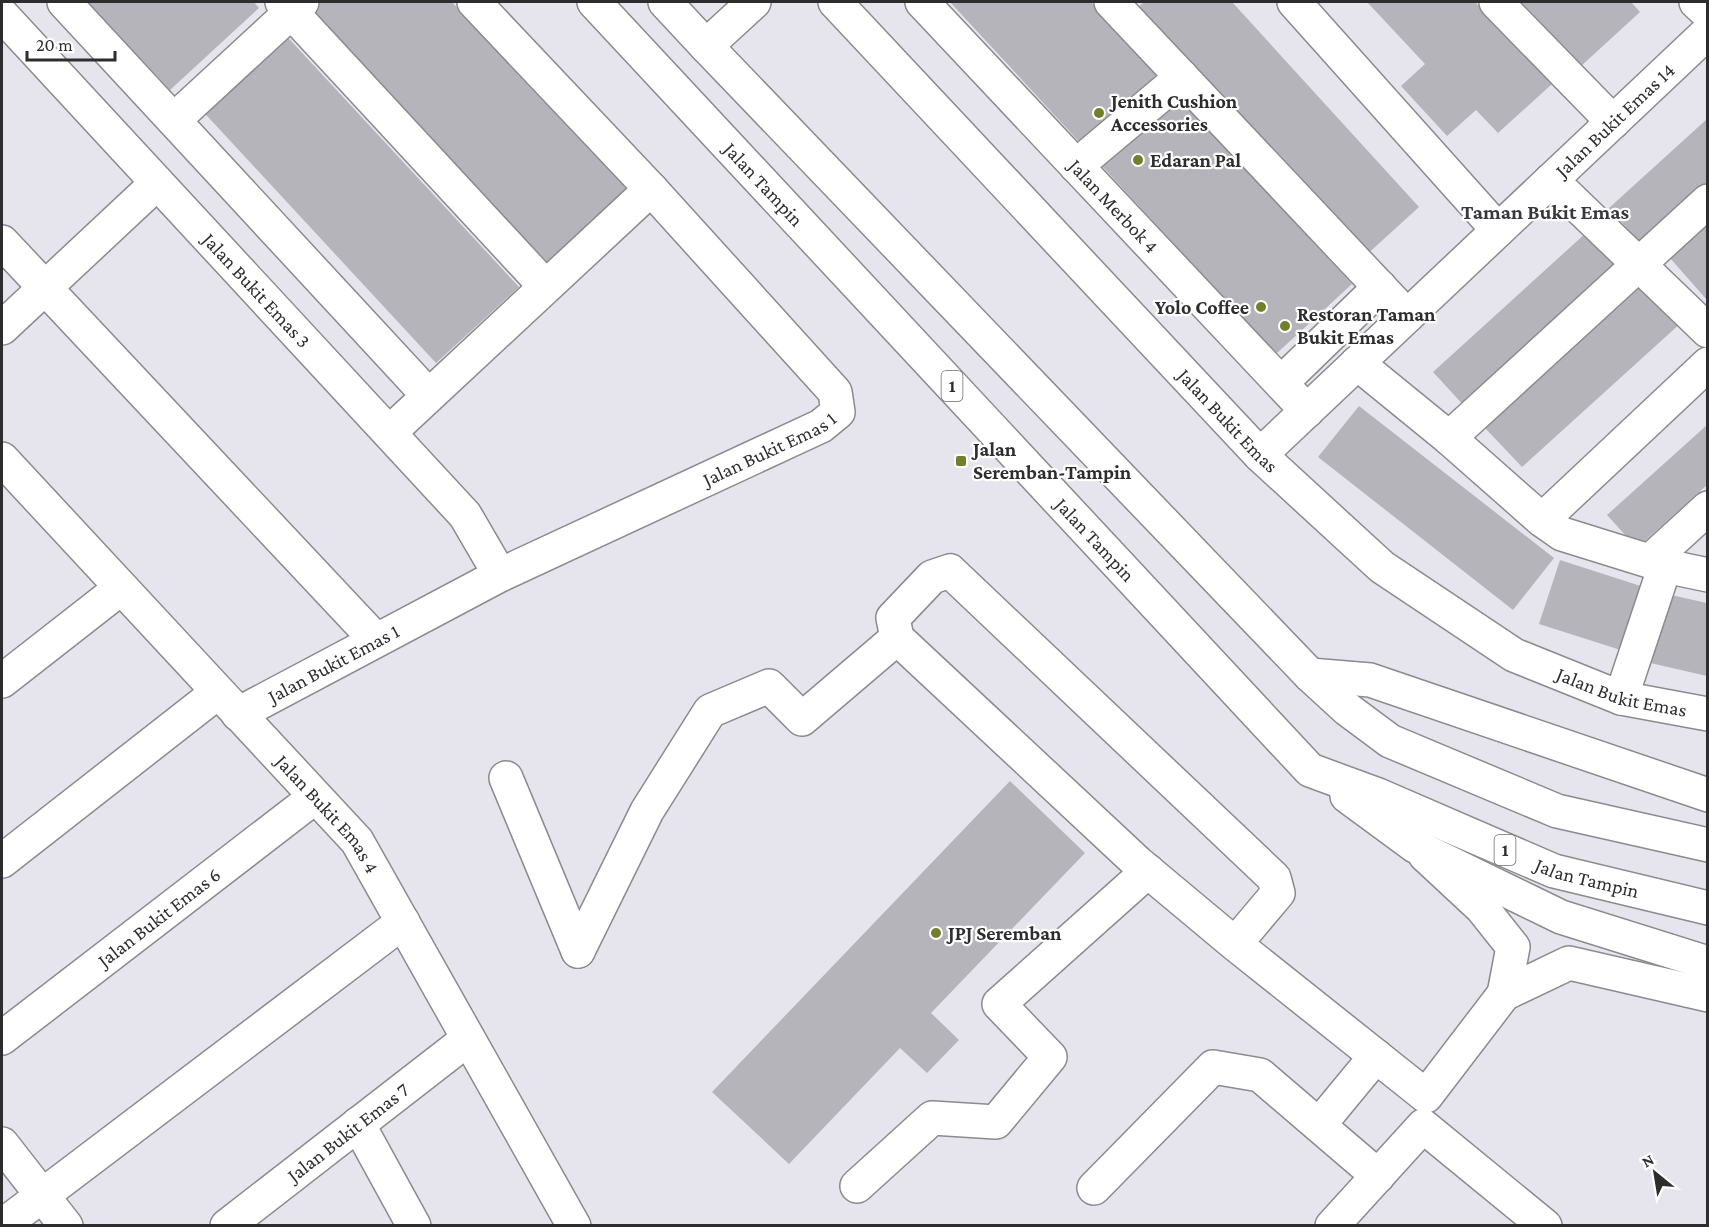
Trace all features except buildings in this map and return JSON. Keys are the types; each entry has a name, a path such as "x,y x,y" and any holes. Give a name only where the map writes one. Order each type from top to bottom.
{"main road":[{"path":"64,2 428,395"},
{"name":"Jalan Bukit Emas 1","path":"2,861 228,703 376,640 500,575 821,426 838,412 835,392 651,189 474,2"},
{"name":"Jalan Tampin","path":"594,2 1310,770 1378,795 1554,871 1707,908"},
{"path":"665,2 1310,675 1347,709 1390,741 1557,811 1707,845"},
{"path":"706,46 754,2"},
{"name":"Jalan Bukit Emas","path":"838,2 1260,455 1382,567 1514,655 1621,698 1707,714"},
{"name":"Jalan Merbok 4","path":"922,2 1307,411"},
{"path":"1111,2 1407,316"},
{"path":"1294,2 1498,230"},
{"path":"1496,2 1613,122"},
{"path":"1696,2 1707,13"},
{"path":"174,120 292,5 545,286"},
{"name":"Jalan Bukit Emas 3","path":"2,15 465,515 500,575"},
{"name":"Jalan Bukit Emas 14","path":"1260,455 1707,32"},
{"path":"1076,166 1182,77"},
{"path":"1551,180 1707,331"},
{"path":"2,328 158,183"},
{"path":"390,432 651,189"},
{"path":"1449,438 1707,201"},
{"path":"2,242 376,640"},
{"path":"1281,383 1380,287"},
{"path":"1358,363 1449,438 1542,520 1562,534 1707,575"},
{"path":"1542,520 1707,364"},
{"name":"Jalan Bukit Emas 4","path":"8,480 121,588 357,841 574,1226"},
{"path":"1621,698 1658,563 1707,508"},
{"path":"1235,944 1278,893 1274,878 950,571 932,577 893,618 897,638 1148,871 1235,944 1376,1056 1425,1111 1545,1226"},
{"path":"2,681 121,588"},
{"path":"506,778 578,951 647,811 710,711 768,686 802,719 897,638"},
{"path":"1310,675 1370,680 1707,795"},
{"path":"1310,770 1415,846 1482,908 1513,947 1504,994 1378,1176 1332,1226"},
{"name":"Jalan Bukit Emas 6","path":"2,1038 315,797"},
{"path":"1415,846 1561,917 1707,963"},
{"path":"857,1186 932,1118 996,1122 1050,1057 999,1004 1148,871"},
{"path":"2,1226 403,922"},
{"path":"1504,994 1569,963 1707,995"},
{"name":"Jalan Bukit Emas 7","path":"238,1222 358,1124 468,1039"},
{"path":"1319,1125 1376,1056"},
{"path":"1094,1188 1213,1067 1260,1075 1378,1176"},
{"path":"358,1124 414,1226"},
{"path":"2,1143 66,1226"}],"place":[{"name":"Jenith Cushion Accessories","path":"1099,113"},
{"name":"Edaran Pal","path":"1138,160"},
{"name":"Yolo Coffee","path":"1261,307"},
{"name":"Restoran Taman Bukit Emas","path":"1285,326"},
{"name":"Jalan Seremban-Tampin","path":"961,461"},
{"name":"JPJ Seremban","path":"936,933"}],"district":[{"name":"Taman Bukit Emas","path":"1545,212"}]}
